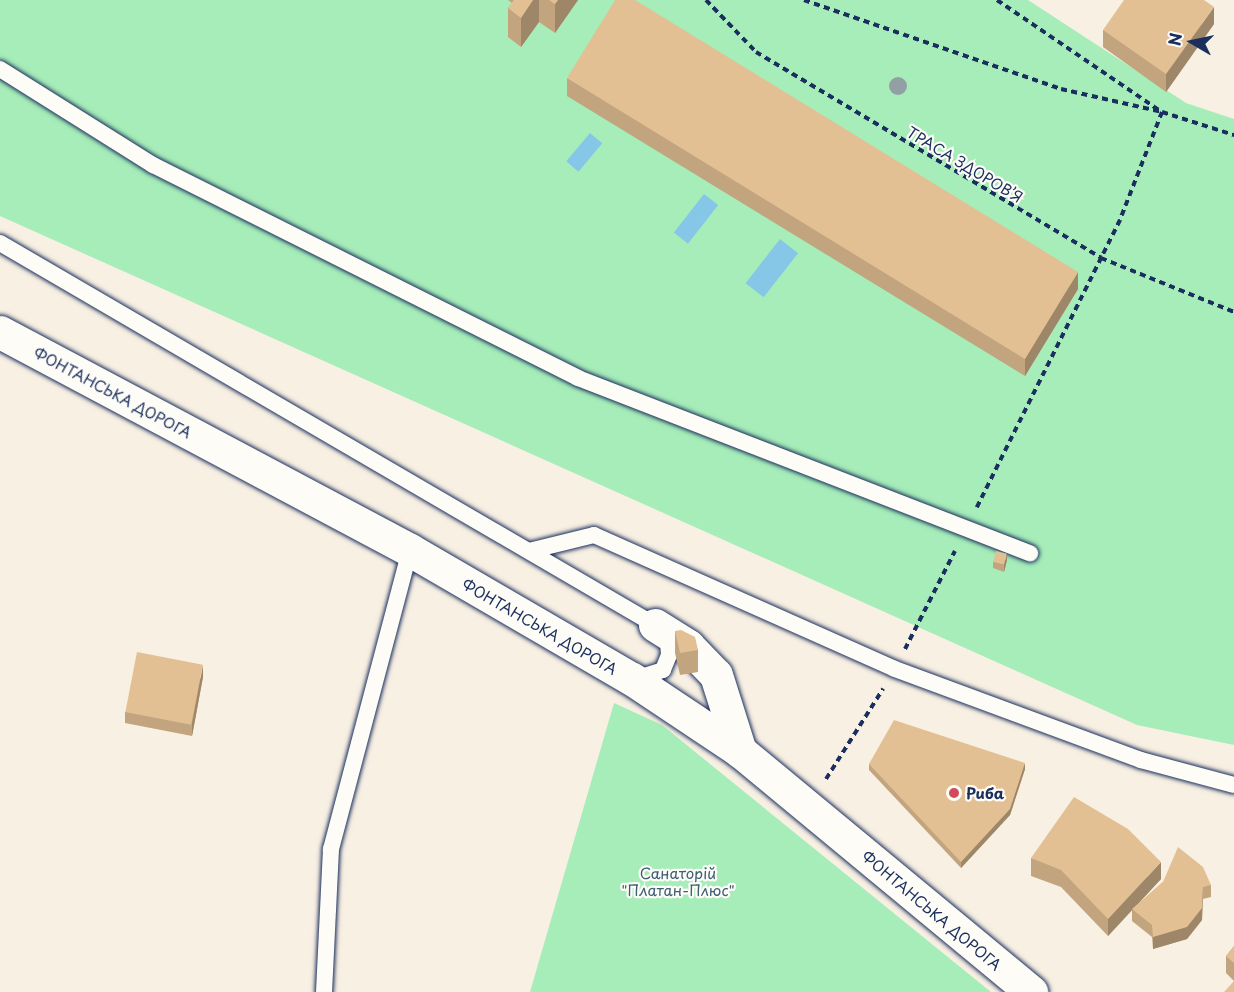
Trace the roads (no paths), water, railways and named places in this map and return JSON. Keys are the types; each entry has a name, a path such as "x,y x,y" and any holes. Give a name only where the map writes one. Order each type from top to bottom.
{"main road":[{"name":"ФОНТАНСЬКА ДОРОГА","path":"0,332 410,550 632,679 740,751 1031,992"},
{"path":"655,625 688,646 716,675 740,751"}],"lane":[{"path":"0,69 153,165 578,378 1030,553"},
{"path":"0,243 655,625 668,641 663,670 632,679"},
{"path":"529,551 594,535 895,669 1141,760 1234,785"},
{"path":"324,992 332,849 410,550"}],"water":[{"path":"590,133 602,143 578,172 566,161"},
{"path":"704,194 718,205 688,244 674,233"},
{"path":"780,239 798,253 764,297 746,283"}],"place":[{"name":"Риба","path":"954,793"}],"park label":[{"name":"Санаторій \"Платан-Плюс\"","path":"678,880"}]}
